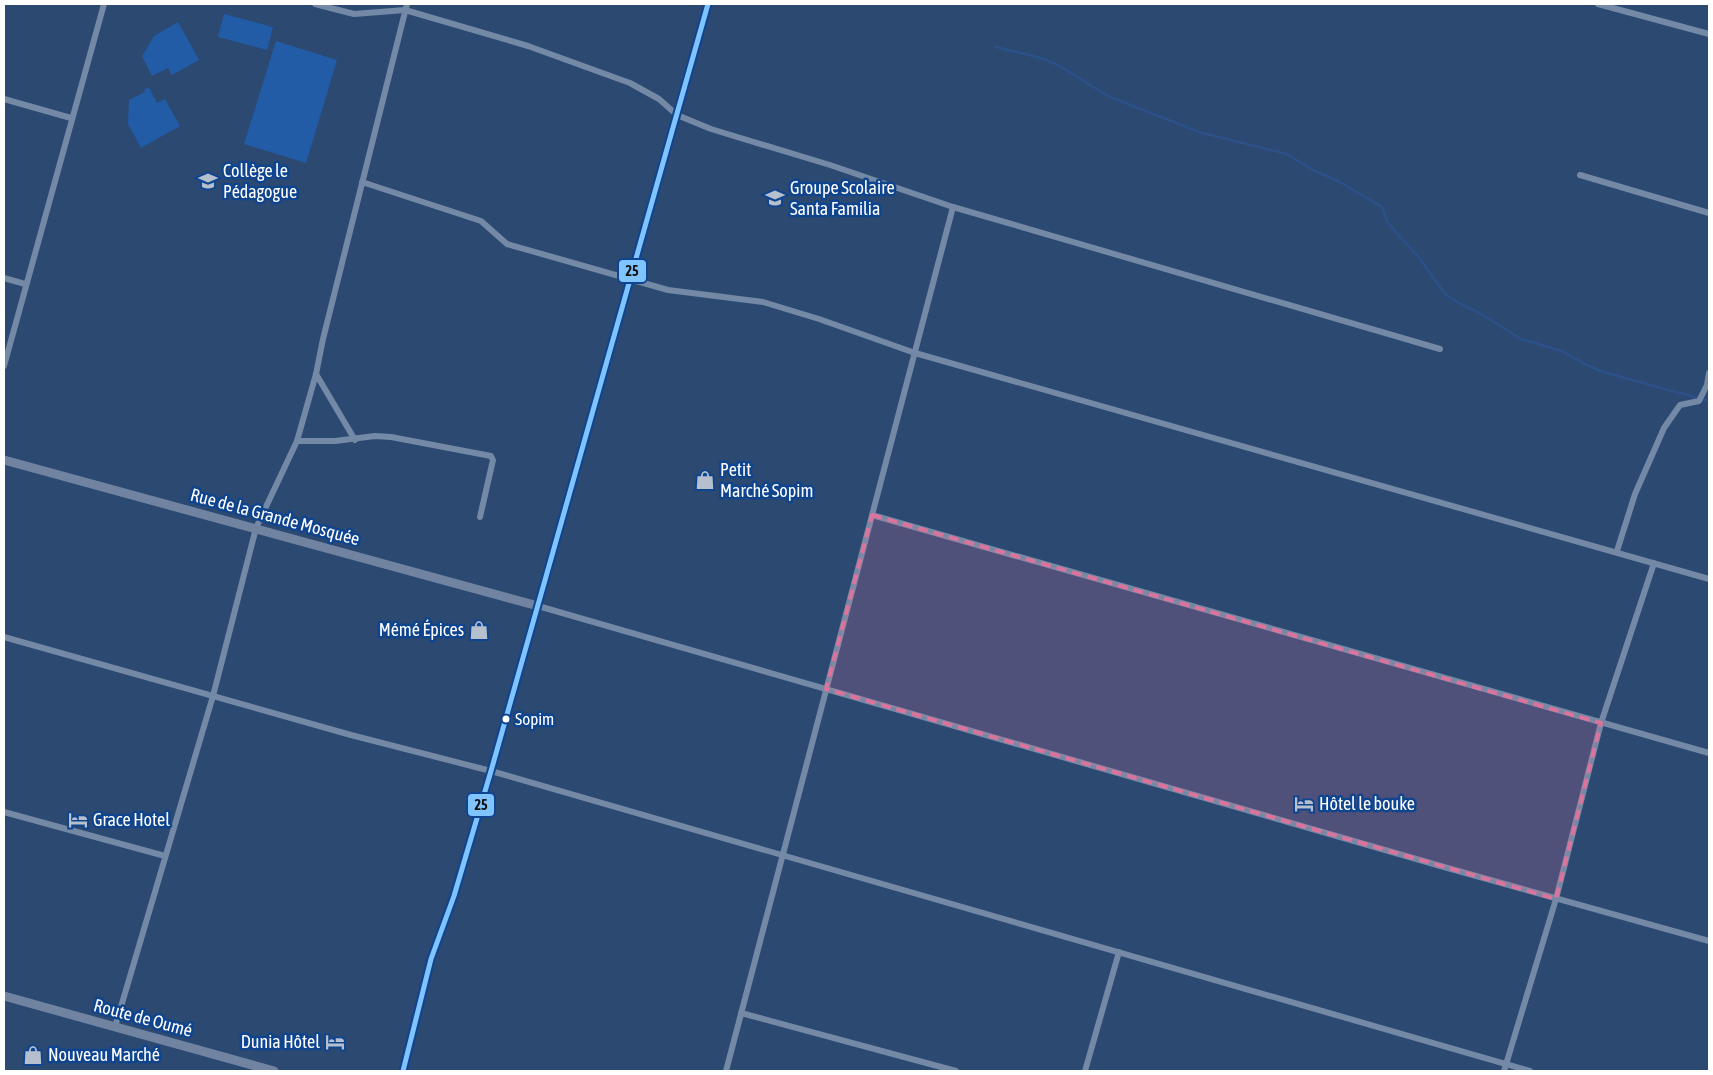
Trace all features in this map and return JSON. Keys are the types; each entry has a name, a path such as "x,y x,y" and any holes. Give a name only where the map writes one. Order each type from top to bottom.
{"street":[{"path":"4,366 25,284 104,4"},
{"path":"315,4 354,14 406,7 528,46 630,83 659,99 677,115 711,128 830,165 953,207 1440,349"},
{"path":"403,1071 431,959 454,896 491,771 708,4"},
{"path":"1598,4 1709,34"},
{"path":"115,1027 212,696 256,528 297,441 316,374 406,7"},
{"path":"4,99 71,118"},
{"path":"1580,175 1709,213"},
{"path":"362,182 481,220 507,244 668,290 763,302 819,319 915,353 1617,551 1709,579"},
{"path":"726,1071 953,207"},
{"path":"4,278 25,284"},
{"path":"1617,551 1635,494 1664,428 1680,405 1700,401 1709,373"},
{"path":"316,374 355,440"},
{"path":"297,441 355,440 375,436 391,437 491,456 493,460 480,517"},
{"name":"Rue de la Grande Mosquée","path":"4,460 538,606"},
{"path":"872,515 1709,753"},
{"path":"1505,1068 1556,899 1601,723 1654,563"},
{"path":"538,606 1556,899 1709,941"},
{"path":"4,636 212,696 491,771 783,855 1118,952 1505,1068 1530,1071"},
{"path":"4,812 165,856"},
{"path":"1085,1071 1118,952"},
{"name":"Route de Oumé","path":"4,996 274,1071"},
{"path":"741,1013 956,1071"}],"highlighted area":[{"path":"872,515 1601,723 1556,899 826,689"}],"shaded area":[{"path":"224,14 273,27 267,50 218,37"},
{"path":"178,22 199,60 172,75 168,68 152,76 142,56 154,36"},
{"path":"276,41 337,60 306,163 244,144"},
{"path":"149,87 157,103 165,99 180,126 141,148 128,124 129,100 145,92 144,90"}],"waterway":[{"path":"996,47 1041,58 1058,65 1108,96 1199,132 1287,154 1382,207 1387,221 1397,234 1418,256 1445,294 1457,302 1483,315 1521,339 1562,351 1603,372 1709,401"}],"transit line":[{"name":"25","path":"403,1071 431,959 454,896 491,771 708,4"}],"place":[{"name":"Collège le Pédagogue","path":"208,181"},
{"name":"Groupe Scolaire Santa Familia","path":"775,198"},
{"name":"Petit Marché Sopim","path":"705,480"},
{"name":"Mémé Épices","path":"479,630"},
{"name":"Sopim","path":"506,719"},
{"name":"Hôtel le bouke","path":"1304,804"},
{"name":"Grace Hotel","path":"78,820"},
{"name":"Dunia Hôtel","path":"335,1042"},
{"name":"Nouveau Marché","path":"33,1055"}]}
